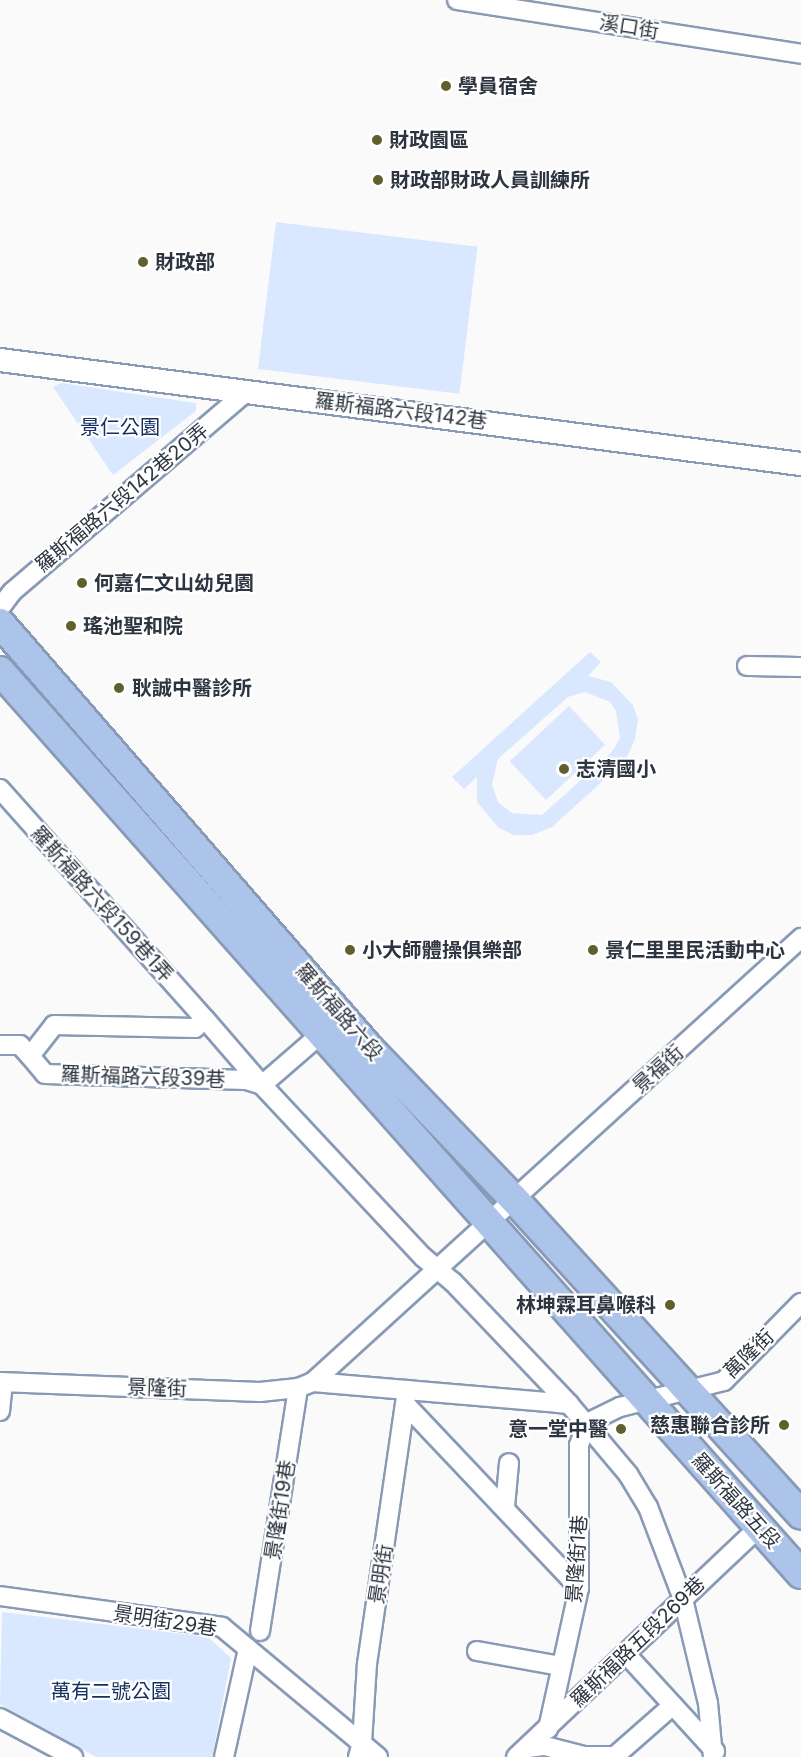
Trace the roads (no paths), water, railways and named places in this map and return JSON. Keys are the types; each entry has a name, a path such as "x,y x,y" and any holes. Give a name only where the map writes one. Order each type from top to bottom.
{"main road":[{"name":"羅斯福路六段","path":"0,623 368,1047 513,1198 689,1391"},
{"name":"羅斯福路六段","path":"0,671 489,1221 646,1403"},
{"name":"羅斯福路五段","path":"689,1391 801,1515"},
{"name":"羅斯福路五段","path":"646,1403 801,1574"}],"street":[{"name":"溪口街","path":"457,0 801,54"},
{"name":"羅斯福路六段142巷","path":"0,360 801,464"},
{"name":"羅斯福路六段142巷20弄","path":"0,608 12,592 246,392"},
{"path":"747,666 801,667"},
{"name":"羅斯福路六段159巷1弄","path":"0,789 205,1019"},
{"name":"景福街","path":"513,1198 801,938"},
{"name":"羅斯福路六段39巷","path":"30,1056 54,1025 195,1028 205,1019 262,1085"},
{"path":"322,1033 262,1085 436,1270 453,1282 569,1404 628,1474 648,1507 683,1599 708,1703 715,1754"},
{"name":"羅斯福路六段39巷","path":"0,1045 20,1045 45,1074 246,1080 262,1085"},
{"path":"305,1385 436,1270 513,1198"},
{"name":"萬隆街","path":"689,1391 724,1381 801,1303"},
{"path":"0,1411 1,1382"},
{"name":"景隆街","path":"1,1382 260,1392 305,1385 407,1399 569,1404"},
{"name":"景隆街19巷","path":"260,1631 305,1385"},
{"path":"587,1424 620,1407 646,1403 689,1391"},
{"path":"407,1399 579,1588"},
{"name":"景明街","path":"360,1750 367,1664 407,1399"},
{"name":"景隆街1巷","path":"548,1729 560,1666 579,1588 579,1445 587,1424"},
{"path":"505,1507 509,1463"},
{"name":"羅斯福路五段269巷","path":"522,1752 759,1527"},
{"name":"景明街29巷","path":"0,1596 222,1627 360,1750 378,1757"},
{"path":"224,1757 248,1649"},
{"path":"477,1651 560,1666"},
{"path":"626,1654 715,1754"},
{"path":"522,1752 545,1746 584,1756 616,1757 674,1706"},
{"path":"0,1718 74,1757"}],"place":[{"name":"學員宿舍","path":"446,86"},
{"name":"財政園區","path":"377,140"},
{"name":"財政部財政人員訓練所","path":"378,180"},
{"name":"財政部","path":"143,262"},
{"name":"何嘉仁文山幼兒園","path":"82,583"},
{"name":"瑤池聖和院","path":"71,626"},
{"name":"耿誠中醫診所","path":"119,688"},
{"name":"志清國小","path":"564,769"},
{"name":"小大師體操俱樂部","path":"350,950"},
{"name":"景仁里里民活動中心","path":"593,950"},
{"name":"林坤霖耳鼻喉科","path":"670,1305"},
{"name":"慈惠聯合診所","path":"784,1425"},
{"name":"意一堂中醫","path":"621,1429"}],"park label":[{"name":"景仁公園","path":"120,427"},
{"name":"萬有二號公園","path":"111,1691"}]}
